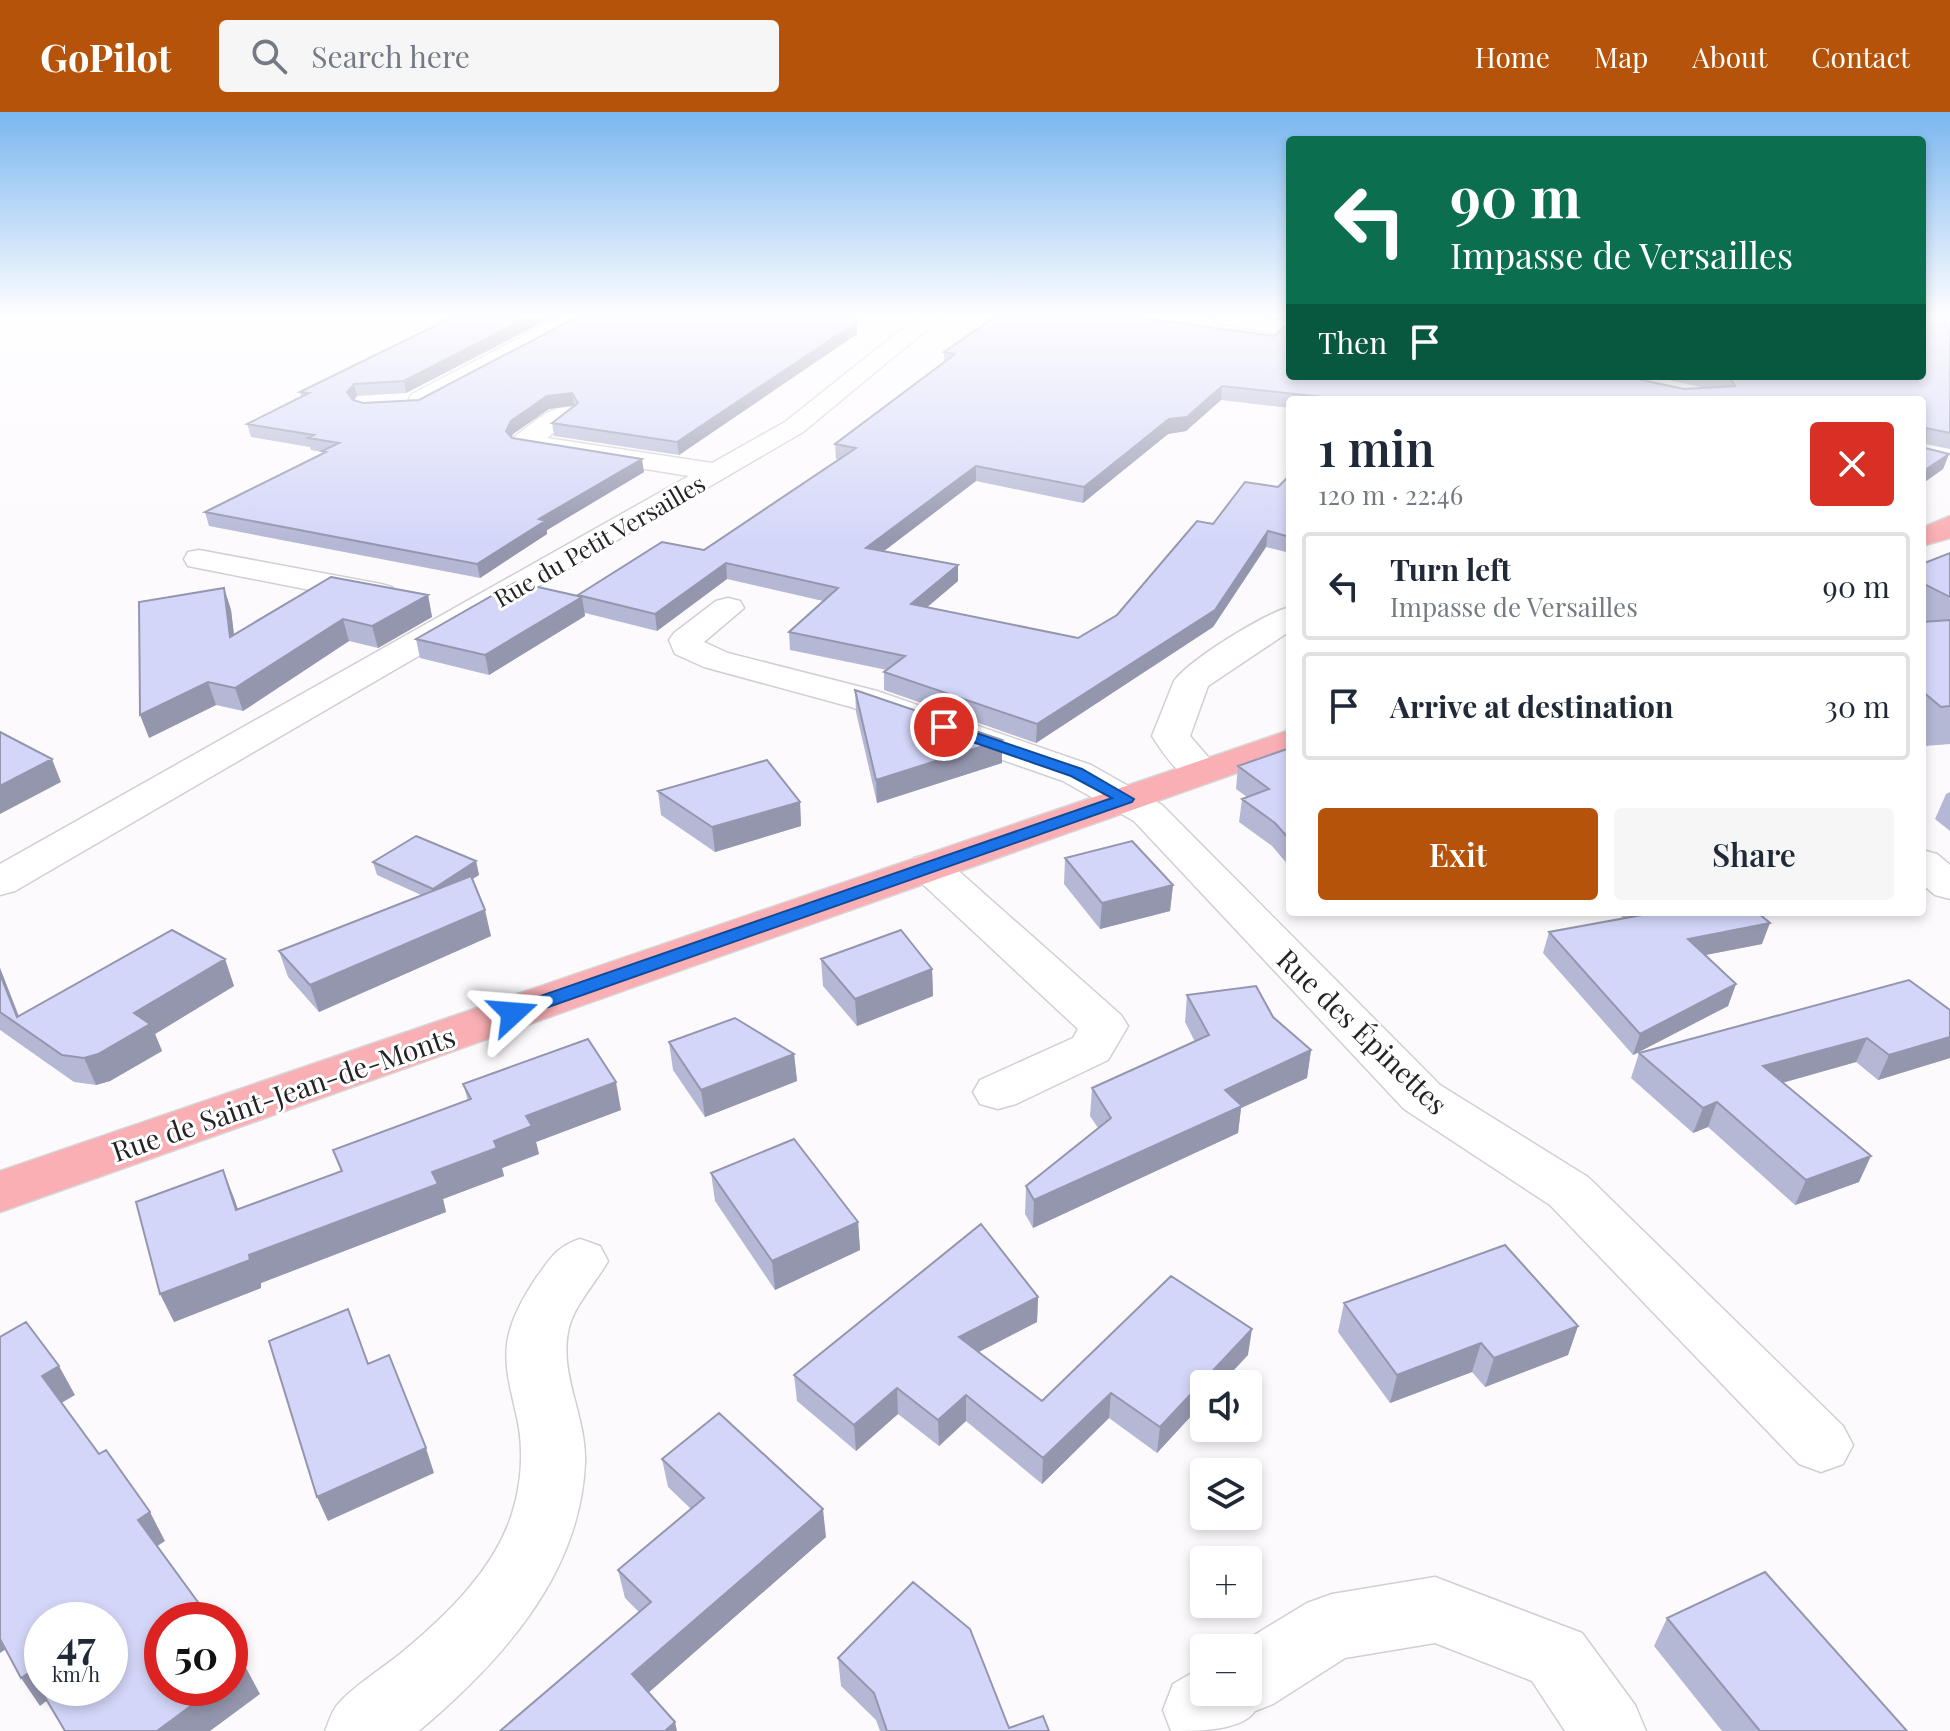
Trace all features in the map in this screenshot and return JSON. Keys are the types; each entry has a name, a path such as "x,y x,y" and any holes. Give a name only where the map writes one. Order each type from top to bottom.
{"main road":[{"name":"Rue de Saint-Jean-de-Monts","path":"0,1192 1286,742"}],"street":[{"path":"397,404 412,404 435,392"},
{"name":"Rue du Petit Versailles","path":"0,882 718,472 794,427 838,392"},
{"path":"565,413 524,442 718,472"},
{"path":"199,559 471,612"},
{"name":"Rue des Épinettes","path":"728,608 686,640 687,647 716,660 864,699 1077,773 1148,813 1422,1097 1569,1191 1821,1445"},
{"path":"1202,772 1171,736 1192,681 1286,619"},
{"path":"1926,866 1950,886"},
{"path":"929,867 1104,1026 1091,1049 998,1092"},
{"path":"362,1731 431,1675 482,1628 520,1573 544,1521 553,1461 536,1357 541,1323 580,1261"},
{"path":"1262,1671 1332,1627 1435,1610 1557,1657 1609,1731"}],"building":[{"path":"300,392 347,392 353,400 363,403 419,400 435,392 753,392 677,442 552,423 578,403 572,393 547,396 511,421 506,431 512,438 642,459 539,519 545,521 477,564 205,512 339,443 308,438 314,435 247,424 309,393"},
{"path":"905,392 1216,392 1187,417 1169,419 1084,487 976,466 866,548 958,565 911,604 1078,638 1117,615 1197,521 1213,524 1245,482 1278,487 1286,479 1286,536 1268,531 1215,610 1037,724 884,672 905,656 789,632 838,588 726,563 655,614 578,595 662,542 704,550 856,448 835,444"},
{"path":"1273,392 1950,392 1950,433 1926,428 1926,396 1313,396"},
{"path":"1926,448 1949,454 1926,469"},
{"path":"1950,553 1950,597 1926,585 1926,562"},
{"path":"331,577 428,595 372,626 343,619 235,688 208,682 140,715 139,602 224,588 230,637"},
{"path":"516,582 582,597 485,655 416,639"},
{"path":"1950,620 1950,706 1941,707 1926,694 1926,622"},
{"path":"855,690 1002,740 876,780"},
{"path":"0,732 52,759 0,786"},
{"path":"1286,749 1286,835 1275,823 1242,799 1269,789 1238,766"},
{"path":"767,760 800,802 712,827 658,791"},
{"path":"416,836 476,861 433,889 373,862"},
{"path":"1132,841 1173,885 1102,903 1065,858"},
{"path":"471,876 485,910 310,985 279,951"},
{"path":"1636,916 1762,916 1770,923 1688,939 1736,984 1640,1034 1549,932"},
{"path":"172,930 225,959 134,1013 150,1024 98,1054 84,1058 62,1055 0,1012 0,974 17,1017"},
{"path":"901,930 932,969 855,999 821,959"},
{"path":"1909,980 1950,1010 1950,1037 1889,1055 1867,1038 1763,1066 1871,1156 1806,1180 1717,1102 1703,1108 1639,1053"},
{"path":"1256,986 1273,1017 1311,1050 1225,1090 1242,1106 1034,1200 1026,1186 1111,1118 1092,1088 1209,1035 1187,995"},
{"path":"735,1018 794,1054 701,1090 669,1042"},
{"path":"588,1039 616,1082 526,1116 532,1126 494,1141 497,1148 432,1172 438,1184 249,1255 250,1260 160,1294 136,1202 223,1170 236,1210 342,1171 333,1150 471,1099 463,1084"},
{"path":"794,1139 858,1222 772,1261 711,1173"},
{"path":"981,1224 1038,1297 959,1337 1042,1401 1171,1276 1252,1329 1214,1370 1190,1370 1190,1395 1160,1427 1111,1393 1043,1458 966,1395 938,1420 897,1388 854,1425 794,1375"},
{"path":"1505,1245 1578,1326 1494,1358 1481,1343 1397,1375 1344,1303"},
{"path":"348,1309 368,1364 389,1355 426,1448 317,1497 269,1341"},
{"path":"26,1322 59,1366 42,1376 99,1454 106,1450 150,1512 138,1520 198,1602 144,1602 144,1706 191,1706 157,1731 65,1731 50,1706 128,1706 128,1602 24,1602 24,1676 21,1678 0,1639 0,1337"},
{"path":"719,1413 823,1509 632,1674 675,1722 665,1731 500,1731 651,1602 618,1570 704,1498 662,1459"},
{"path":"1765,1572 1907,1731 1760,1731 1667,1618"},
{"path":"913,1582 970,1629 1009,1728 1043,1716 1049,1731 887,1731 874,1693 838,1658"}],"route":[{"path":"513,1013 1126,799 1077,773 944,727"}]}
